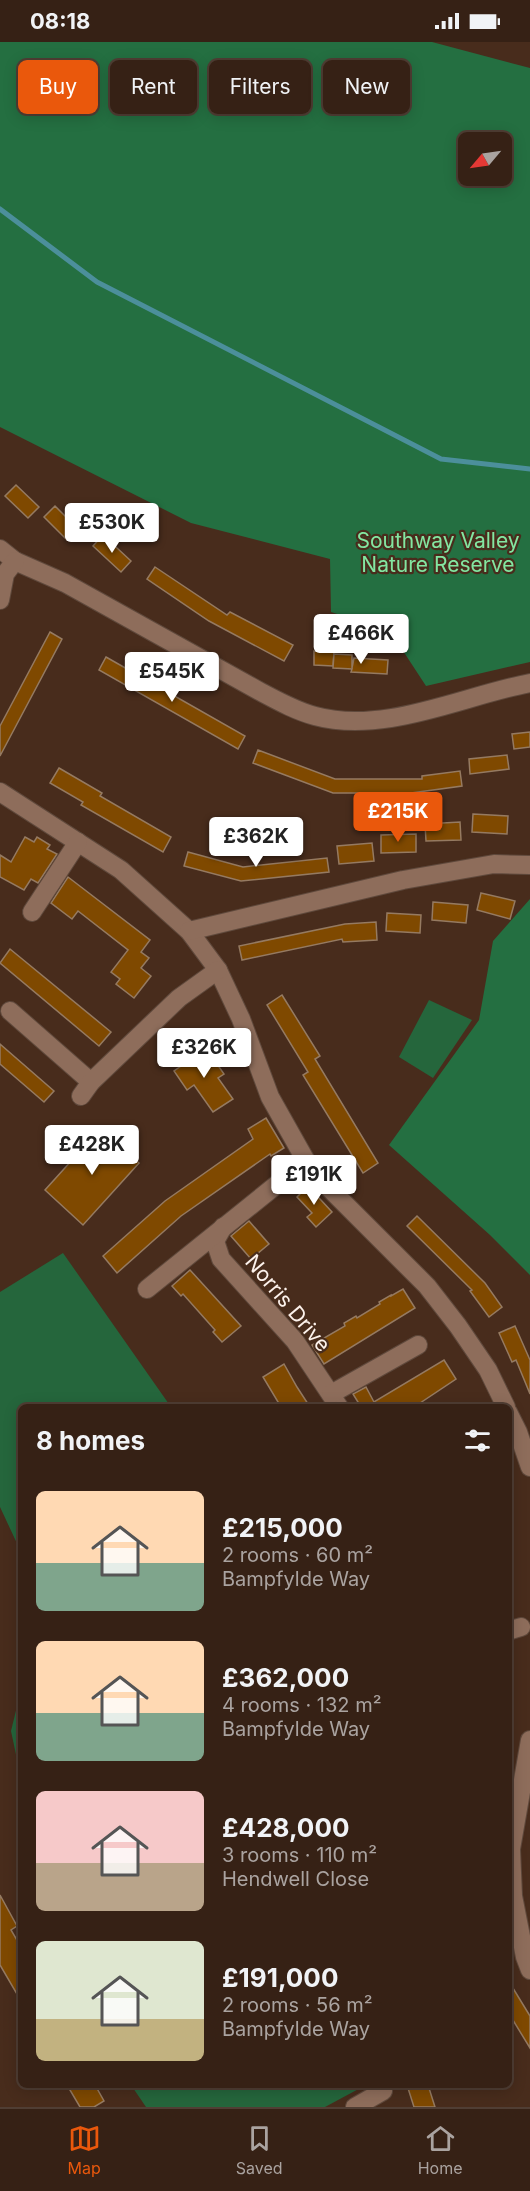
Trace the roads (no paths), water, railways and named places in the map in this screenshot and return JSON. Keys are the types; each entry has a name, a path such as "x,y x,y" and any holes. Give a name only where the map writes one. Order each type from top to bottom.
{"street":[{"path":"0,549 15,561 65,583 261,692 290,707 317,717 362,722 407,716 530,683"},
{"path":"0,600 5,574 15,561"},
{"path":"0,792 121,870 189,931 218,970 241,1019 270,1097 306,1161 329,1188 427,1286 488,1370 505,1404"},
{"path":"32,912 78,842"},
{"path":"189,931 403,880 494,864 530,864"},
{"path":"10,1011 86,1089 179,998 218,970"},
{"path":"147,1289 306,1161"},
{"name":"Norris Drive","path":"223,1227 215,1241 221,1259 294,1341 335,1401"},
{"path":"335,1401 418,1345"},
{"path":"512,1420 530,1467"},
{"path":"512,1843 530,1740"},
{"path":"512,1872 513,1896 525,1957 530,1970"},
{"path":"355,2107 383,2091"}],"waterway":[{"path":"0,209 97,282 441,459 530,469"}],"park label":[{"name":"Southway Valley Nature Reserve","path":"438,552"}]}
